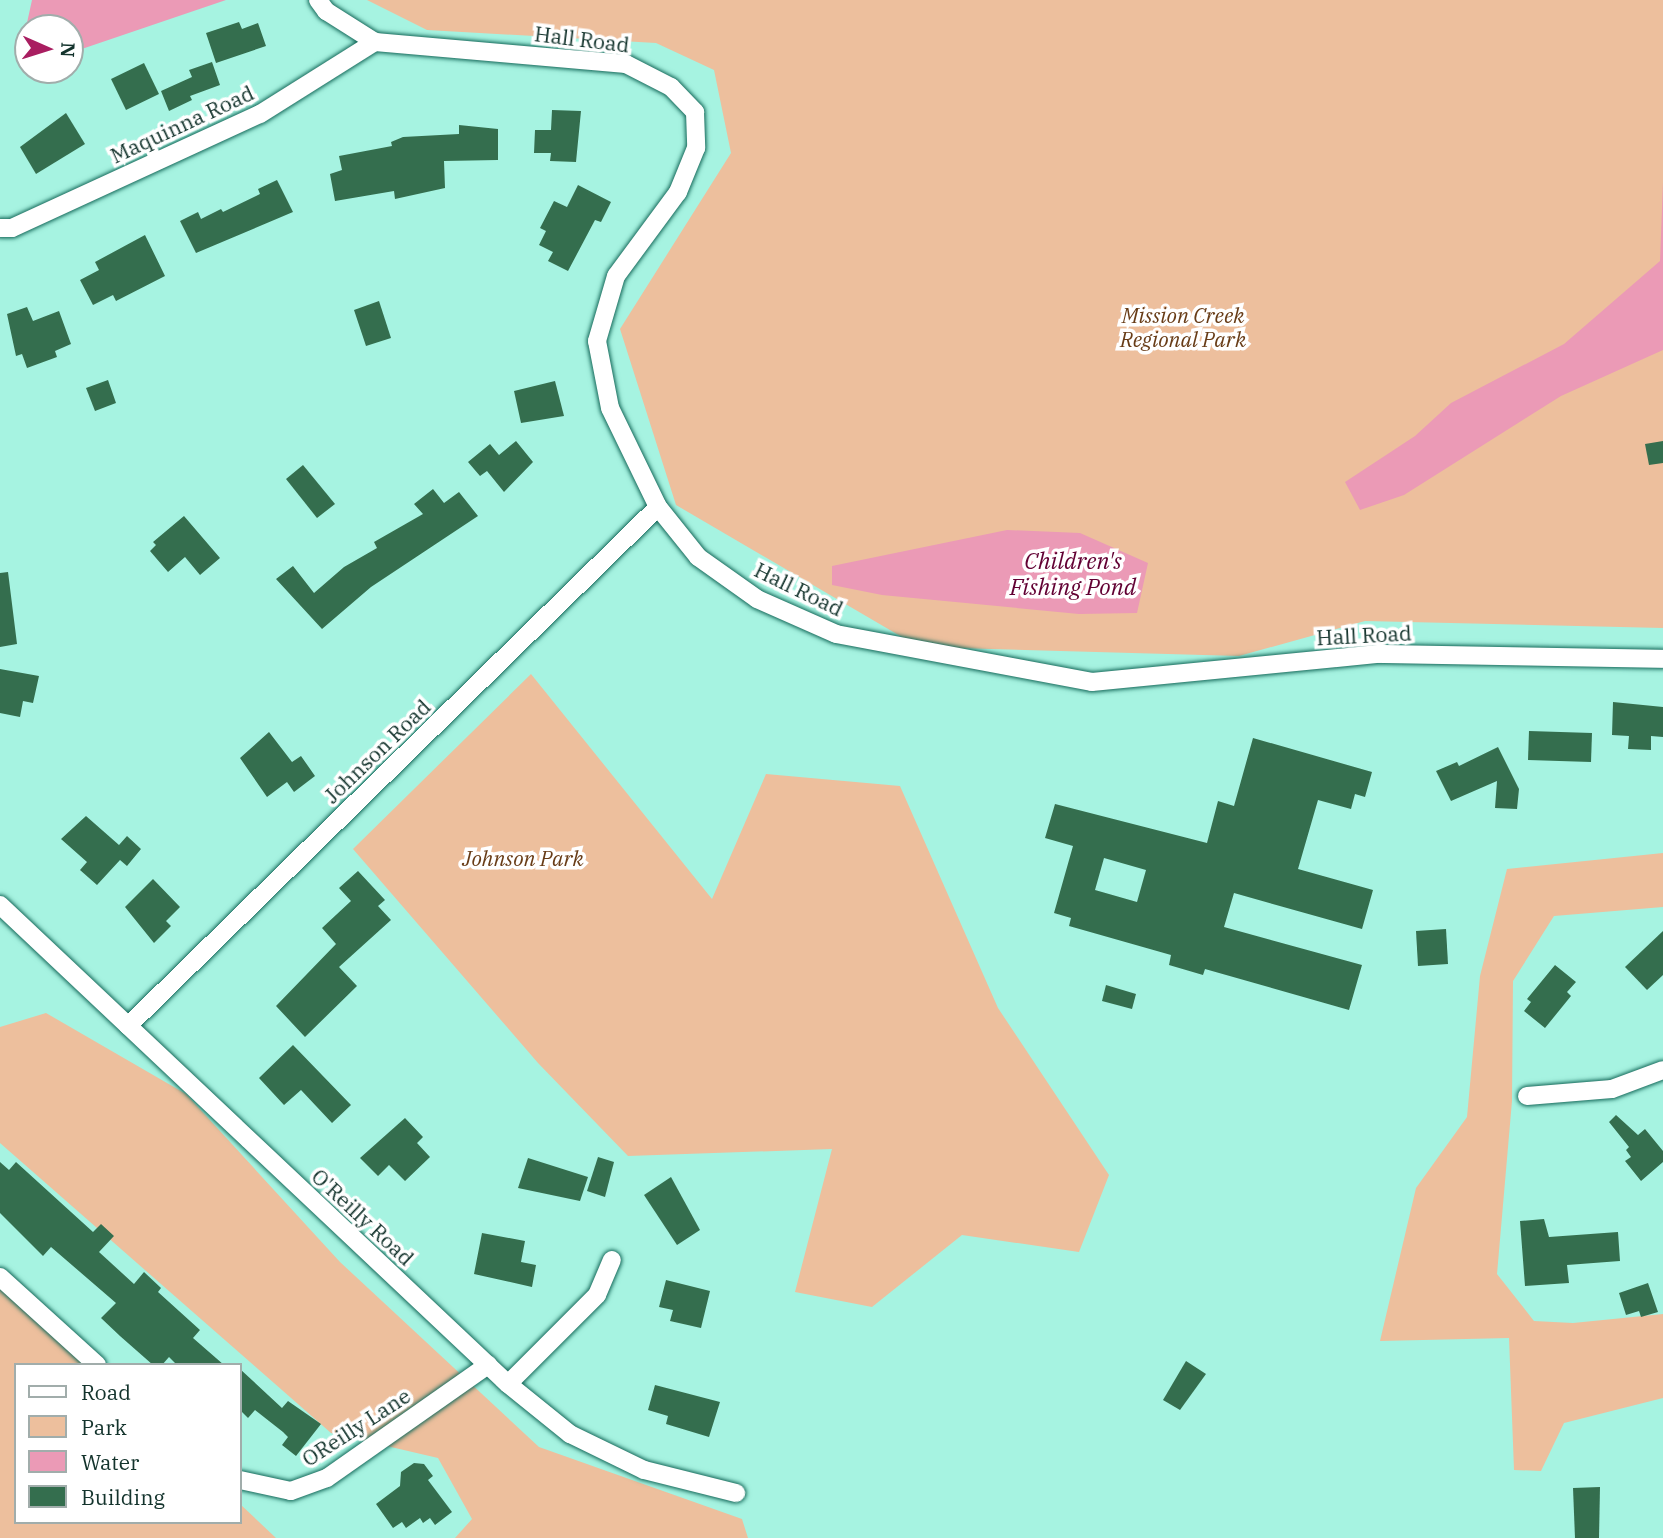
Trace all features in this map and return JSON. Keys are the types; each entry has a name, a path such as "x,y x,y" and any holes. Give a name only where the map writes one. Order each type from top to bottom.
{"street":[{"name":"Hall Road","path":"318,0 326,11 375,41 625,64 671,86 695,113 696,148 678,192 616,276 597,341 610,408 658,508 698,557 757,599 836,634 1092,682 1379,654 1663,659"},
{"name":"Maquinna Road","path":"0,228 12,228 260,114 375,41"},
{"name":"Johnson Road","path":"128,1026 658,508"},
{"name":"O'Reilly Road","path":"0,905 508,1384 570,1434 644,1470 736,1493"},
{"path":"1527,1096 1612,1089 1663,1070"},
{"path":"508,1384 597,1295 612,1260"},
{"path":"0,1277 95,1363"},
{"name":"OReilly Lane","path":"242,1481 254,1487 291,1492 327,1478 488,1365"}],"green space":[{"name":"Mission Creek Regional Park","path":"367,0 1663,0 1663,628 1365,621 1239,656 919,647 676,505 620,329 731,153 714,70 656,43 427,30"},
{"name":"Johnson Park","path":"531,674 712,899 766,774 900,786 998,1008 1109,1175 1079,1252 962,1235 872,1307 795,1292 832,1149 628,1156 538,1063 353,849"},
{"path":"1663,853 1663,907 1554,916 1513,981 1512,1101 1497,1274 1534,1321 1573,1323 1663,1314 1663,1398 1564,1423 1541,1471 1514,1470 1509,1338 1380,1341 1416,1188 1467,1117 1480,976 1507,869"},
{"path":"46,1013 186,1094 340,1262 539,1447 742,1519 748,1538 455,1538 472,1519 438,1458 331,1433 0,1143 0,1027"},
{"path":"0,1278 90,1363 14,1363 14,1524 242,1524 242,1506 276,1538 0,1538"}],"water":[{"path":"32,0 226,0 84,48 84,14 29,14"},
{"path":"1663,182 1663,350 1561,396 1404,495 1360,510 1345,482 1415,436 1451,403 1564,344 1660,261"},
{"name":"Children's Fishing Pond","path":"1007,530 1080,533 1148,563 1137,613 1079,614 882,595 832,585 832,566"}],"building":[{"path":"239,22 242,29 258,23 266,46 216,63 206,33"},
{"path":"212,62 220,85 190,96 192,100 169,111 161,91 192,77 189,70"},
{"path":"144,63 159,94 126,110 111,79"},
{"path":"552,110 581,111 576,162 550,161 551,153 534,153 535,130 551,130"},
{"path":"66,113 85,144 36,174 20,147"},
{"path":"459,125 498,129 498,160 444,161 445,188 395,199 394,191 335,201 330,174 342,170 339,156 392,146 391,142 403,137 459,134"},
{"path":"277,180 293,212 196,253 180,221 198,212 201,219 221,209 223,212 260,194 258,189"},
{"path":"578,185 611,202 601,222 595,220 568,271 548,261 553,252 539,245 546,231 540,228 554,201 567,207"},
{"path":"145,235 165,276 116,301 113,295 93,305 80,280 99,270 95,262"},
{"path":"379,301 391,338 366,346 354,310"},
{"path":"27,307 33,321 59,311 71,344 55,351 57,357 27,368 22,354 16,356 7,314"},
{"path":"108,380 116,403 95,411 86,388"},
{"path":"555,381 564,416 521,423 514,391"},
{"path":"516,441 533,462 504,492 487,471 480,476 468,462 490,444 499,455"},
{"path":"1663,441 1663,463 1649,465 1645,444"},
{"path":"303,465 335,504 317,518 286,479"},
{"path":"433,489 444,503 459,492 478,516 371,587 322,629 276,579 293,566 314,593 344,567 377,548 374,542 423,514 414,504"},
{"path":"184,516 220,558 200,575 185,557 168,572 150,551 156,545 153,542"},
{"path":"8,572 17,644 0,647 0,573"},
{"path":"0,669 39,676 33,703 23,701 20,717 0,713"},
{"path":"1613,702 1663,707 1663,737 1651,736 1651,750 1628,749 1629,736 1612,735"},
{"path":"1529,731 1592,733 1591,762 1528,760"},
{"path":"269,732 292,762 301,756 315,776 294,792 287,782 267,797 240,758"},
{"path":"1253,738 1372,772 1365,797 1355,794 1351,809 1318,800 1298,869 1373,890 1362,929 1234,893 1224,927 1362,965 1349,1010 1205,969 1203,975 1169,965 1171,955 1069,926 1071,918 1054,913 1073,846 1045,838 1055,804 1207,843 1218,801 1234,806","holes":["1104,858 1146,870 1137,902 1095,890"]},
{"path":"1498,747 1519,789 1517,809 1495,808 1497,781 1451,801 1436,771 1457,762 1459,766"},
{"path":"86,816 119,845 127,836 141,849 127,866 120,860 97,885 80,870 87,862 61,839"},
{"path":"358,871 385,900 378,906 391,920 339,967 357,986 305,1037 276,1006 336,944 322,928 351,901 339,888"},
{"path":"153,879 180,907 166,921 171,926 154,943 125,907"},
{"path":"1446,929 1448,964 1418,966 1416,931"},
{"path":"1663,931 1663,975 1647,990 1625,967"},
{"path":"1555,965 1576,982 1567,992 1571,996 1545,1028 1524,1011 1531,1002 1527,999"},
{"path":"1106,985 1136,994 1132,1009 1102,1001"},
{"path":"293,1045 351,1105 332,1123 301,1090 284,1105 259,1078"},
{"path":"1616,1115 1638,1135 1645,1129 1663,1151 1663,1162 1641,1181 1625,1161 1631,1157 1626,1150 1629,1147 1609,1122"},
{"path":"405,1118 423,1137 417,1143 430,1157 405,1181 389,1165 378,1176 360,1158"},
{"path":"598,1157 614,1162 605,1197 587,1191"},
{"path":"528,1158 588,1177 580,1201 518,1188"},
{"path":"0,1162 9,1170 16,1162 93,1232 101,1224 114,1236 99,1252 134,1284 144,1272 161,1288 158,1292 200,1330 193,1338 222,1363 175,1363 169,1357 164,1363 151,1363 101,1318 116,1303 51,1247 43,1256 0,1213"},
{"path":"671,1177 700,1230 677,1245 644,1195"},
{"path":"1544,1219 1549,1237 1618,1232 1620,1261 1567,1265 1569,1283 1525,1286 1520,1221"},
{"path":"482,1233 525,1241 521,1262 536,1265 532,1287 474,1274"},
{"path":"666,1280 710,1291 701,1328 670,1321 673,1310 659,1307"},
{"path":"1648,1283 1658,1312 1641,1317 1639,1311 1626,1315 1619,1293"},
{"path":"1186,1361 1206,1374 1180,1410 1163,1400"},
{"path":"242,1371 282,1408 288,1401 321,1424 296,1456 282,1445 288,1437 283,1432 255,1410 248,1418 242,1412"},
{"path":"655,1385 720,1402 709,1437 666,1424 668,1416 648,1410"},
{"path":"414,1463 424,1464 433,1476 428,1480 452,1512 435,1525 430,1518 423,1523 420,1518 406,1528 402,1522 393,1528 376,1504 400,1486 401,1472"},
{"path":"1600,1487 1599,1538 1575,1538 1573,1488"}]}
